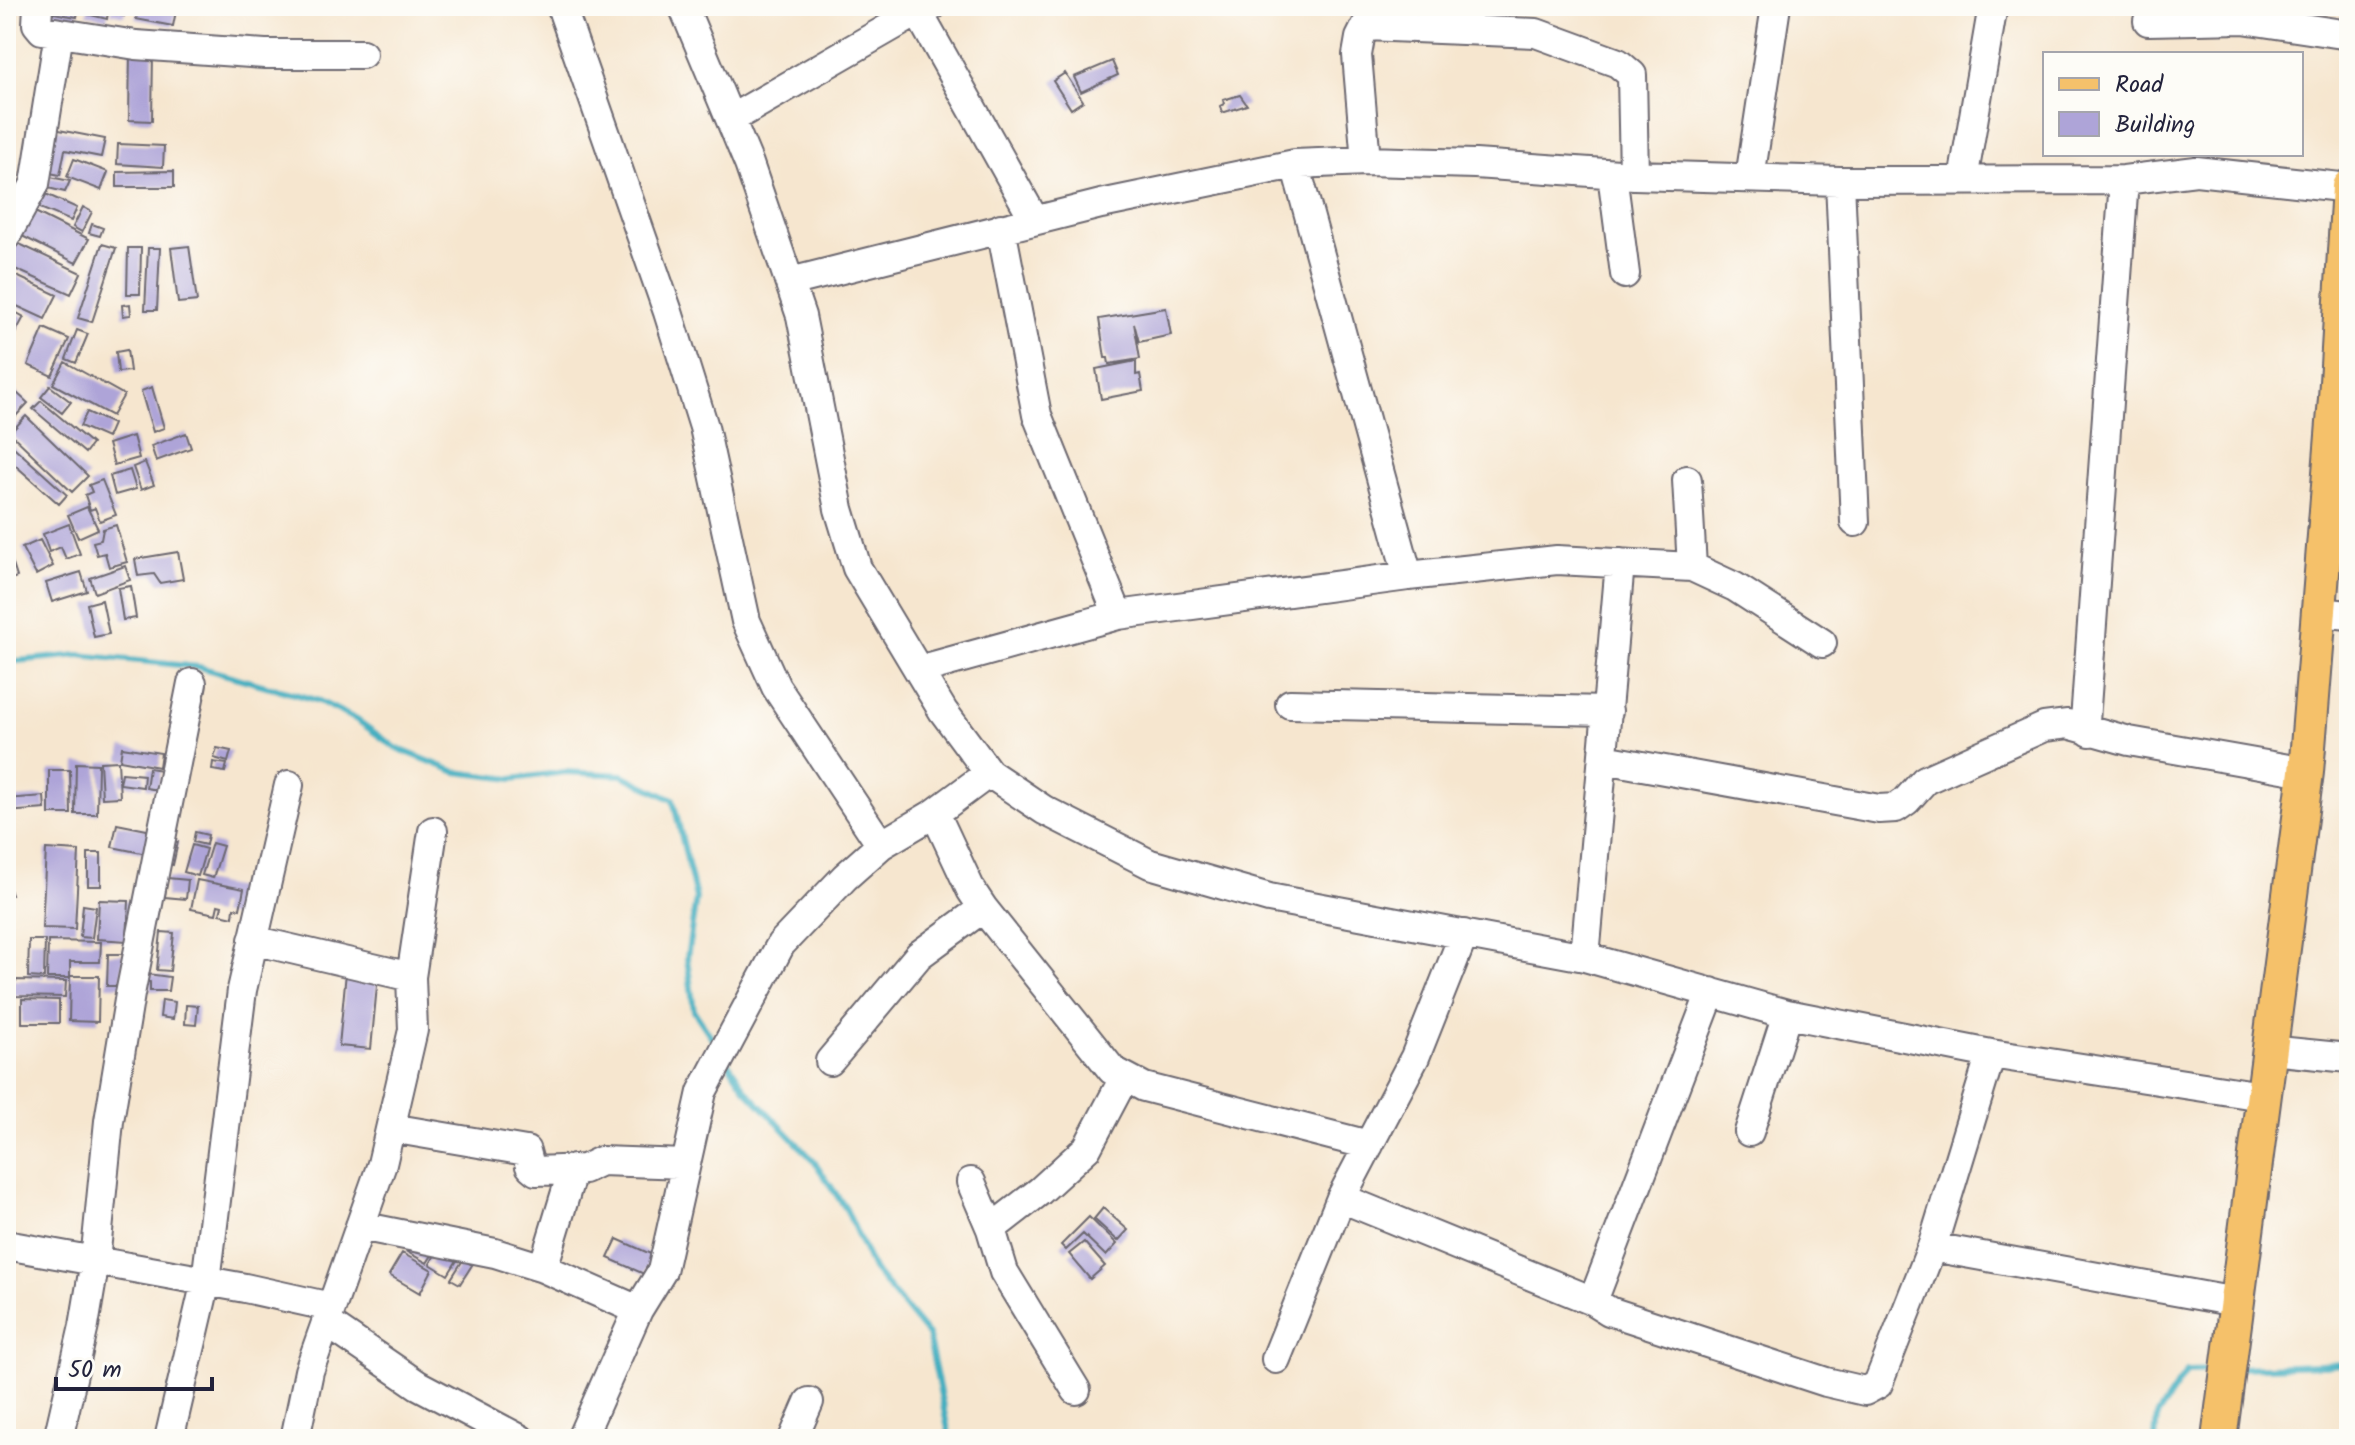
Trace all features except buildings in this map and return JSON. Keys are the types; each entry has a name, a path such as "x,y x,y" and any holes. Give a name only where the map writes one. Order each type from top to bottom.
{"main road":[{"path":"2219,1439 2306,772 2334,613 2349,187"}],"street":[{"path":"38,6 37,24 42,30 136,45 265,54 362,54"},
{"path":"561,6 668,312 704,427 746,621 776,687 881,845"},
{"path":"683,6 749,164 801,316 839,509 857,568 943,711 989,773 1044,810 1150,864 1269,898 1585,957 1787,1014 1991,1054 2262,1096"},
{"path":"1750,178 1776,6"},
{"path":"1963,180 1993,6"},
{"path":"731,119 925,9 1034,219"},
{"path":"1366,161 1357,55 1371,16 1536,33 1618,63 1632,75 1623,174 1625,274"},
{"path":"2148,21 2243,19 2349,35"},
{"path":"6,236 35,184 59,33"},
{"path":"790,282 1034,219 1295,164 1366,161 1475,164 1623,174 1840,181 2124,180 2196,171 2349,187"},
{"path":"1295,164 1408,576"},
{"path":"2090,732 2085,721 2124,180"},
{"path":"1840,181 1855,522"},
{"path":"1001,228 1037,415 1118,615"},
{"path":"1687,480 1692,567"},
{"path":"919,670 1118,615 1408,576 1557,560 1692,567 1735,587 1822,643"},
{"path":"1585,957 1620,563"},
{"path":"58,1439 84,1326 95,1261 109,1121 130,994 192,683"},
{"path":"1290,704 1608,711"},
{"path":"1604,759 1879,809 1896,808 1925,780 2044,727 2068,724 2129,741 2306,772"},
{"path":"581,1439 638,1310 662,1271 702,1092 781,944 835,887 881,845 935,813 989,773"},
{"path":"169,1439 206,1281 242,990 289,785"},
{"path":"935,813 971,890 983,908 1112,1070 1144,1087 1369,1145"},
{"path":"295,1439 309,1371 382,1164 391,1128 413,1030 411,977 433,831"},
{"path":"830,1061 919,955 983,908"},
{"path":"1276,1359 1341,1198 1415,1057 1464,934"},
{"path":"253,940 411,977"},
{"path":"1593,1301 1711,992"},
{"path":"1749,1132 1787,1014"},
{"path":"2269,1050 2349,1058"},
{"path":"1341,1198 1593,1301 1609,1311 1826,1382 1865,1391 1878,1384 1932,1247 1991,1054"},
{"path":"991,1229 1040,1191 1087,1148 1124,1078"},
{"path":"391,1128 526,1151 530,1166 536,1171 589,1169 601,1161 685,1164"},
{"path":"543,1268 573,1169"},
{"path":"971,1182 991,1229 1004,1272 1076,1390"},
{"path":"360,1226 495,1253 543,1268 638,1310"},
{"path":"6,1245 206,1281 328,1314 418,1385 520,1439"},
{"path":"1932,1247 2236,1302"},
{"path":"793,1439 809,1402"}],"waterway":[{"path":"6,662 79,655 199,667 319,701 357,720 396,748 456,772 512,779 565,772 622,775 673,800 696,898 687,958 694,1011 716,1044"},
{"path":"727,1061 746,1090 814,1161 846,1209 873,1269 928,1335 950,1439"},
{"path":"2237,1368 2349,1364"},
{"path":"2155,1439 2157,1416 2187,1371 2218,1370"}]}
